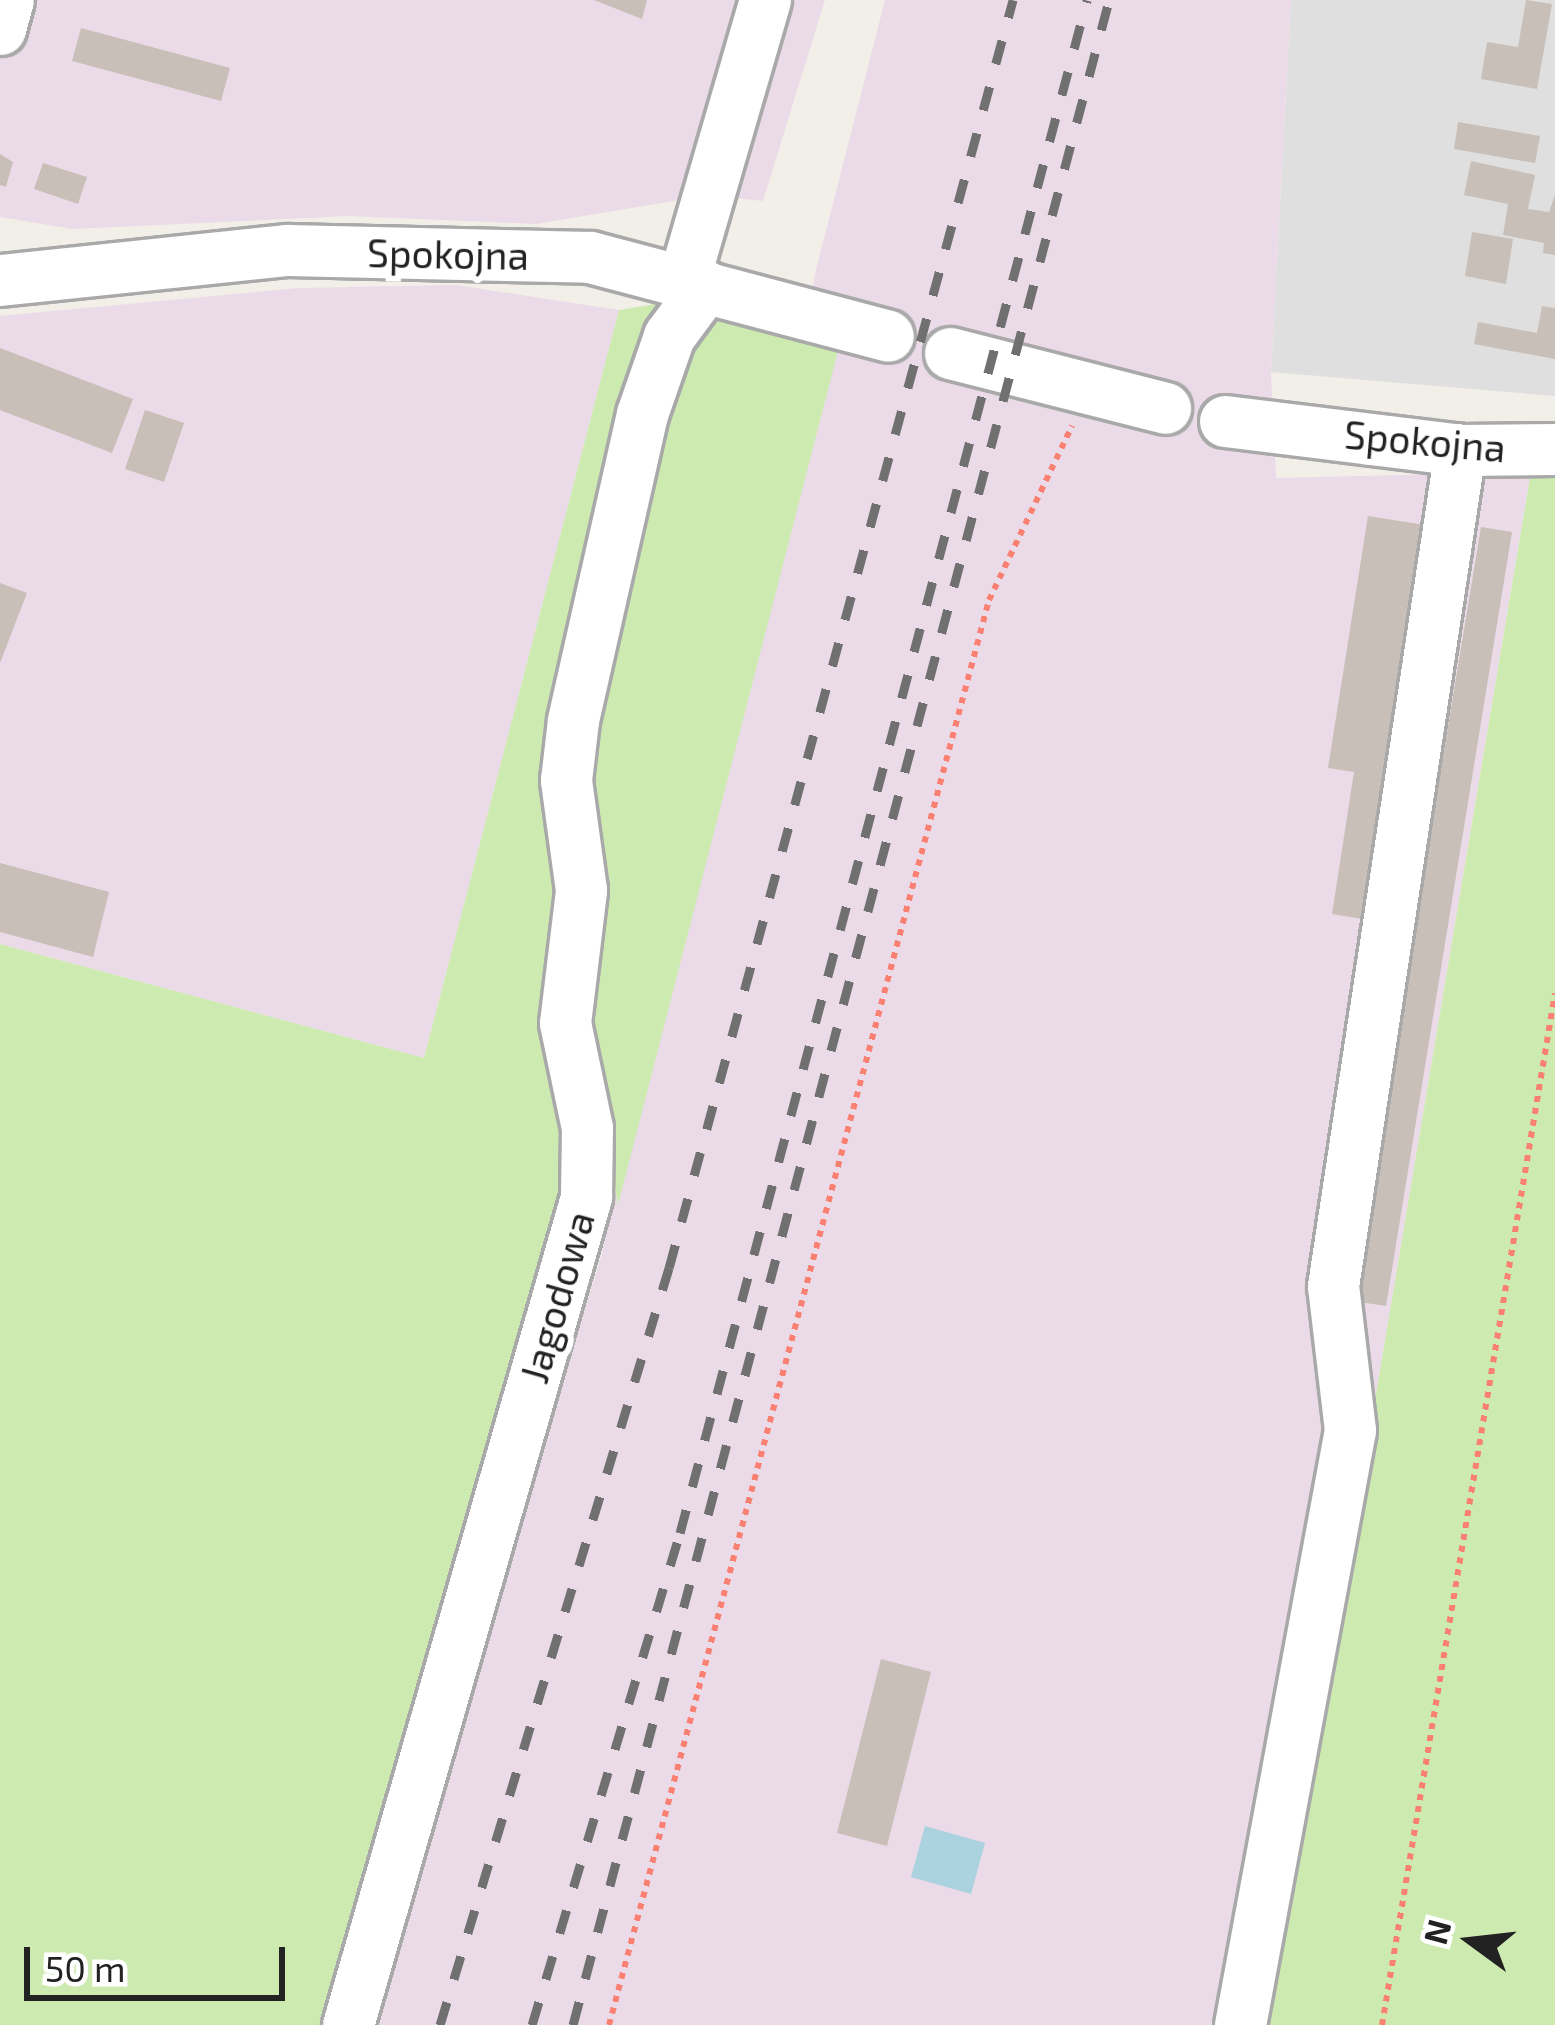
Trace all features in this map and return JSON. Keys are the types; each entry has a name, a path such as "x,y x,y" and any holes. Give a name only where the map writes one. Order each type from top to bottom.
{"street":[{"path":"0,29 8,0"},
{"path":"695,284 765,0"},
{"name":"Spokojna","path":"0,280 287,250 590,257 888,336"},
{"name":"Jagodowa","path":"348,2025 586,1197 587,1128 565,1023 581,890 566,780 573,720 642,414 669,336 695,284"},
{"path":"950,353 1165,408"},
{"name":"Spokojna","path":"1225,421 1460,450 1555,449"},
{"path":"1240,2025 1350,1430 1333,1286 1460,450"}],"path":[{"path":"609,2025 989,600 1092,392"},
{"path":"1382,2025 1555,993"}],"shaded area":[{"path":"0,0 825,0 763,201 709,195 536,224 350,216 72,229 0,217"},
{"path":"885,0 1291,0 1271,372 1276,478 1531,472 1270,2025 365,2025 601,1257 817,266"},
{"path":"1291,0 1555,0 1555,396 1271,372"},
{"path":"456,285 619,310 424,1058 0,944 0,316 298,288"}],"green space":[{"path":"667,306 592,563 571,1186 333,2025 0,2025 0,944 424,1058 619,310"},
{"path":"714,311 839,347 618,1205 591,1049 590,718 683,359"},
{"path":"1555,471 1555,2025 1270,2025 1531,472"}],"water":[{"path":"925,1826 985,1843 971,1894 911,1877"}],"building":[{"path":"594,0 647,0 642,19"},
{"path":"1526,0 1552,4 1537,89 1481,79 1487,42 1518,47"},
{"path":"81,28 230,68 221,101 72,61"},
{"path":"1458,122 1540,136 1535,163 1454,149"},
{"path":"0,154 13,162 6,187 0,185"},
{"path":"1471,161 1535,175 1528,209 1549,212 1555,195 1555,255 1543,253 1544,243 1503,235 1508,204 1464,195"},
{"path":"43,163 87,177 78,204 34,189"},
{"path":"1472,232 1513,239 1506,284 1465,276"},
{"path":"1542,306 1555,308 1555,359 1474,344 1478,322 1537,333"},
{"path":"0,348 133,399 112,453 0,410"},
{"path":"145,410 184,423 164,482 125,469"},
{"path":"1368,516 1431,526 1368,920 1332,914 1354,772 1328,768"},
{"path":"1481,527 1512,532 1386,1306 1353,1301"},
{"path":"0,583 27,593 0,663"},
{"path":"0,863 109,892 93,957 0,932"},
{"path":"881,1659 931,1672 887,1846 837,1833"}],"railway":[{"path":"440,2025 669,1268 1013,0"},
{"path":"532,2025 680,1533 1087,0"},
{"path":"573,2025 1109,0"}]}
